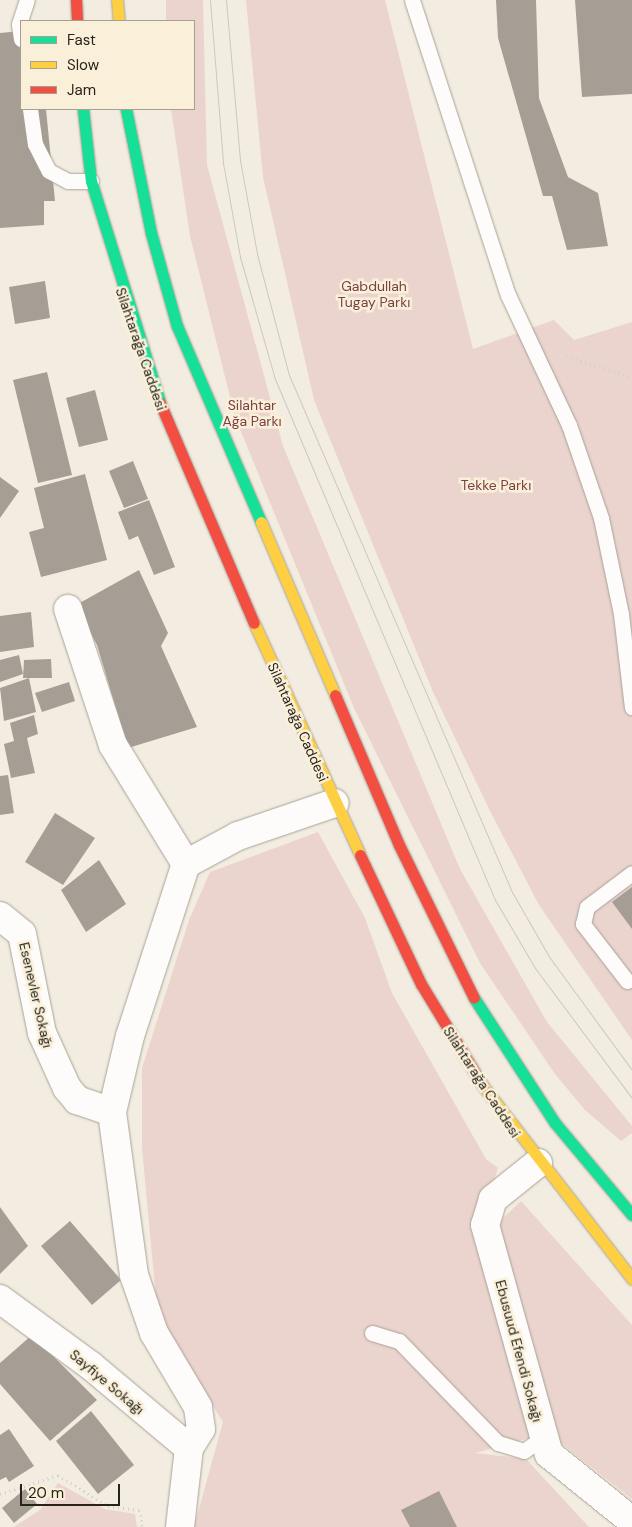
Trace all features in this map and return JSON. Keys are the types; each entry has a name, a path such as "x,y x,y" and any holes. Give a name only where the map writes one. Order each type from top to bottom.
{"main road":[{"path":"76,0 77,20"},
{"path":"117,0 119,20"},
{"name":"Silahtarağa Caddesi","path":"82,110 91,180 152,384 192,487 335,803 422,984 496,1108 632,1279"},
{"path":"126,110 151,234 177,326 399,845 477,1004 555,1123 632,1215"}],"street":[{"path":"68,609 112,746 186,864"},
{"path":"180,1527 189,1448 201,1429 198,1407 154,1333 134,1275 112,1112 130,1036 186,864 238,836 335,803"},
{"name":"Esenevler Sokağı","path":"0,916 22,934 42,1033 67,1088 77,1100 112,1112"},
{"name":"Ebusuud Efendi Sokağı","path":"538,1163 493,1199 485,1225 542,1437 549,1454 632,1521"},
{"name":"Sayfiye Sokağı","path":"0,1299 90,1365 189,1448"}],"lane":[{"path":"20,20 27,0"},
{"path":"412,0 508,295 535,347 601,518 621,614 632,707"},
{"path":"30,110 35,144 49,171 68,181 91,180"},
{"path":"627,981 583,924 586,907 632,873"},
{"path":"372,1333 399,1341 498,1443 524,1451 542,1437"}],"path":[{"path":"535,347 632,377"},
{"path":"0,1494 58,1475 108,1506 140,1510 142,1527"}],"green space":[{"name":"Silahtar Ağa Parkı","path":"166,0 203,0 207,165 283,446 460,869 547,1022 632,1126 632,1133 621,1141 585,1110 555,1074 480,963 354,708 235,417 190,236 171,110 195,110 195,20 166,20"},
{"name":"Tekke Parkı","path":"246,0 385,0 473,349 554,320 574,340 632,322 632,1040 539,905 491,813 433,692 314,400 263,177"},
{"path":"318,832 365,918 392,993 486,1159 498,1168 481,1217 530,1438 475,1453 526,1459 589,1527 194,1527 223,1422 165,1329 156,1298 142,1148 142,1068 189,920 210,872"},
{"path":"521,1201 632,1325 632,1499 552,1436 492,1229"},
{"path":"58,1483 105,1509 135,1514 137,1527 14,1527 40,1510"}],"building":[{"path":"496,0 536,0 539,98 568,177 598,193 608,246 567,250 552,196 543,196 498,38"},
{"path":"575,0 632,0 632,94 582,97"},
{"path":"20,31 20,110 46,110 55,201 44,201 44,225 0,228 0,33"},
{"path":"45,281 50,318 15,324 9,287"},
{"path":"47,372 72,475 38,483 13,380"},
{"path":"95,390 108,440 79,447 66,398"},
{"path":"133,461 148,499 124,508 109,471"},
{"path":"85,474 107,560 41,577 29,532 44,528 34,488"},
{"path":"0,477 19,491 0,518"},
{"path":"149,500 175,567 154,575 138,536 129,540 118,512"},
{"path":"139,570 168,633 161,646 197,727 128,748 97,645 76,605"},
{"path":"31,612 34,647 0,652 0,616"},
{"path":"19,655 23,674 0,682 0,660"},
{"path":"51,659 52,678 23,678 24,660"},
{"path":"29,678 36,712 4,721 0,688"},
{"path":"69,682 75,701 42,712 35,693"},
{"path":"34,715 38,734 27,738 35,773 11,778 4,744 14,741 10,723"},
{"path":"8,775 14,813 0,815 0,776"},
{"path":"55,813 95,838 63,885 25,862"},
{"path":"99,860 126,904 86,932 61,890"},
{"path":"632,887 632,929 612,902"},
{"path":"0,1207 28,1246 0,1274"},
{"path":"70,1221 121,1280 92,1305 41,1246"},
{"path":"32,1335 97,1400 50,1441 0,1384 0,1363"},
{"path":"91,1411 134,1465 98,1494 56,1441"},
{"path":"9,1429 34,1466 9,1482 6,1477 0,1480 0,1435"},
{"path":"25,1489 37,1504 14,1523 2,1508"},
{"path":"439,1491 457,1527 410,1527 401,1510"}],"tram line":[{"path":"210,0 223,163 240,257 275,379 495,900 535,968 632,1098"},
{"path":"226,0 240,160 257,254 289,375 512,892 550,958 632,1070"}],"traffic: fast":[{"path":"83,110 91,181 160,403"},
{"path":"126,110 151,233 177,326 261,522"},
{"path":"474,998 555,1123 632,1215"}],"traffic: slow":[{"path":"117,0 119,20"},
{"path":"261,522 335,695"},
{"path":"254,623 360,855"},
{"path":"483,1086 632,1279"}],"traffic: jam":[{"path":"76,0 77,20"},
{"path":"160,403 254,623"},
{"path":"335,695 399,845 474,998"},
{"path":"360,855 421,984 483,1086"}],"park label":[{"name":"Gabdullah Tugay Parkı","path":"374,294"}]}
